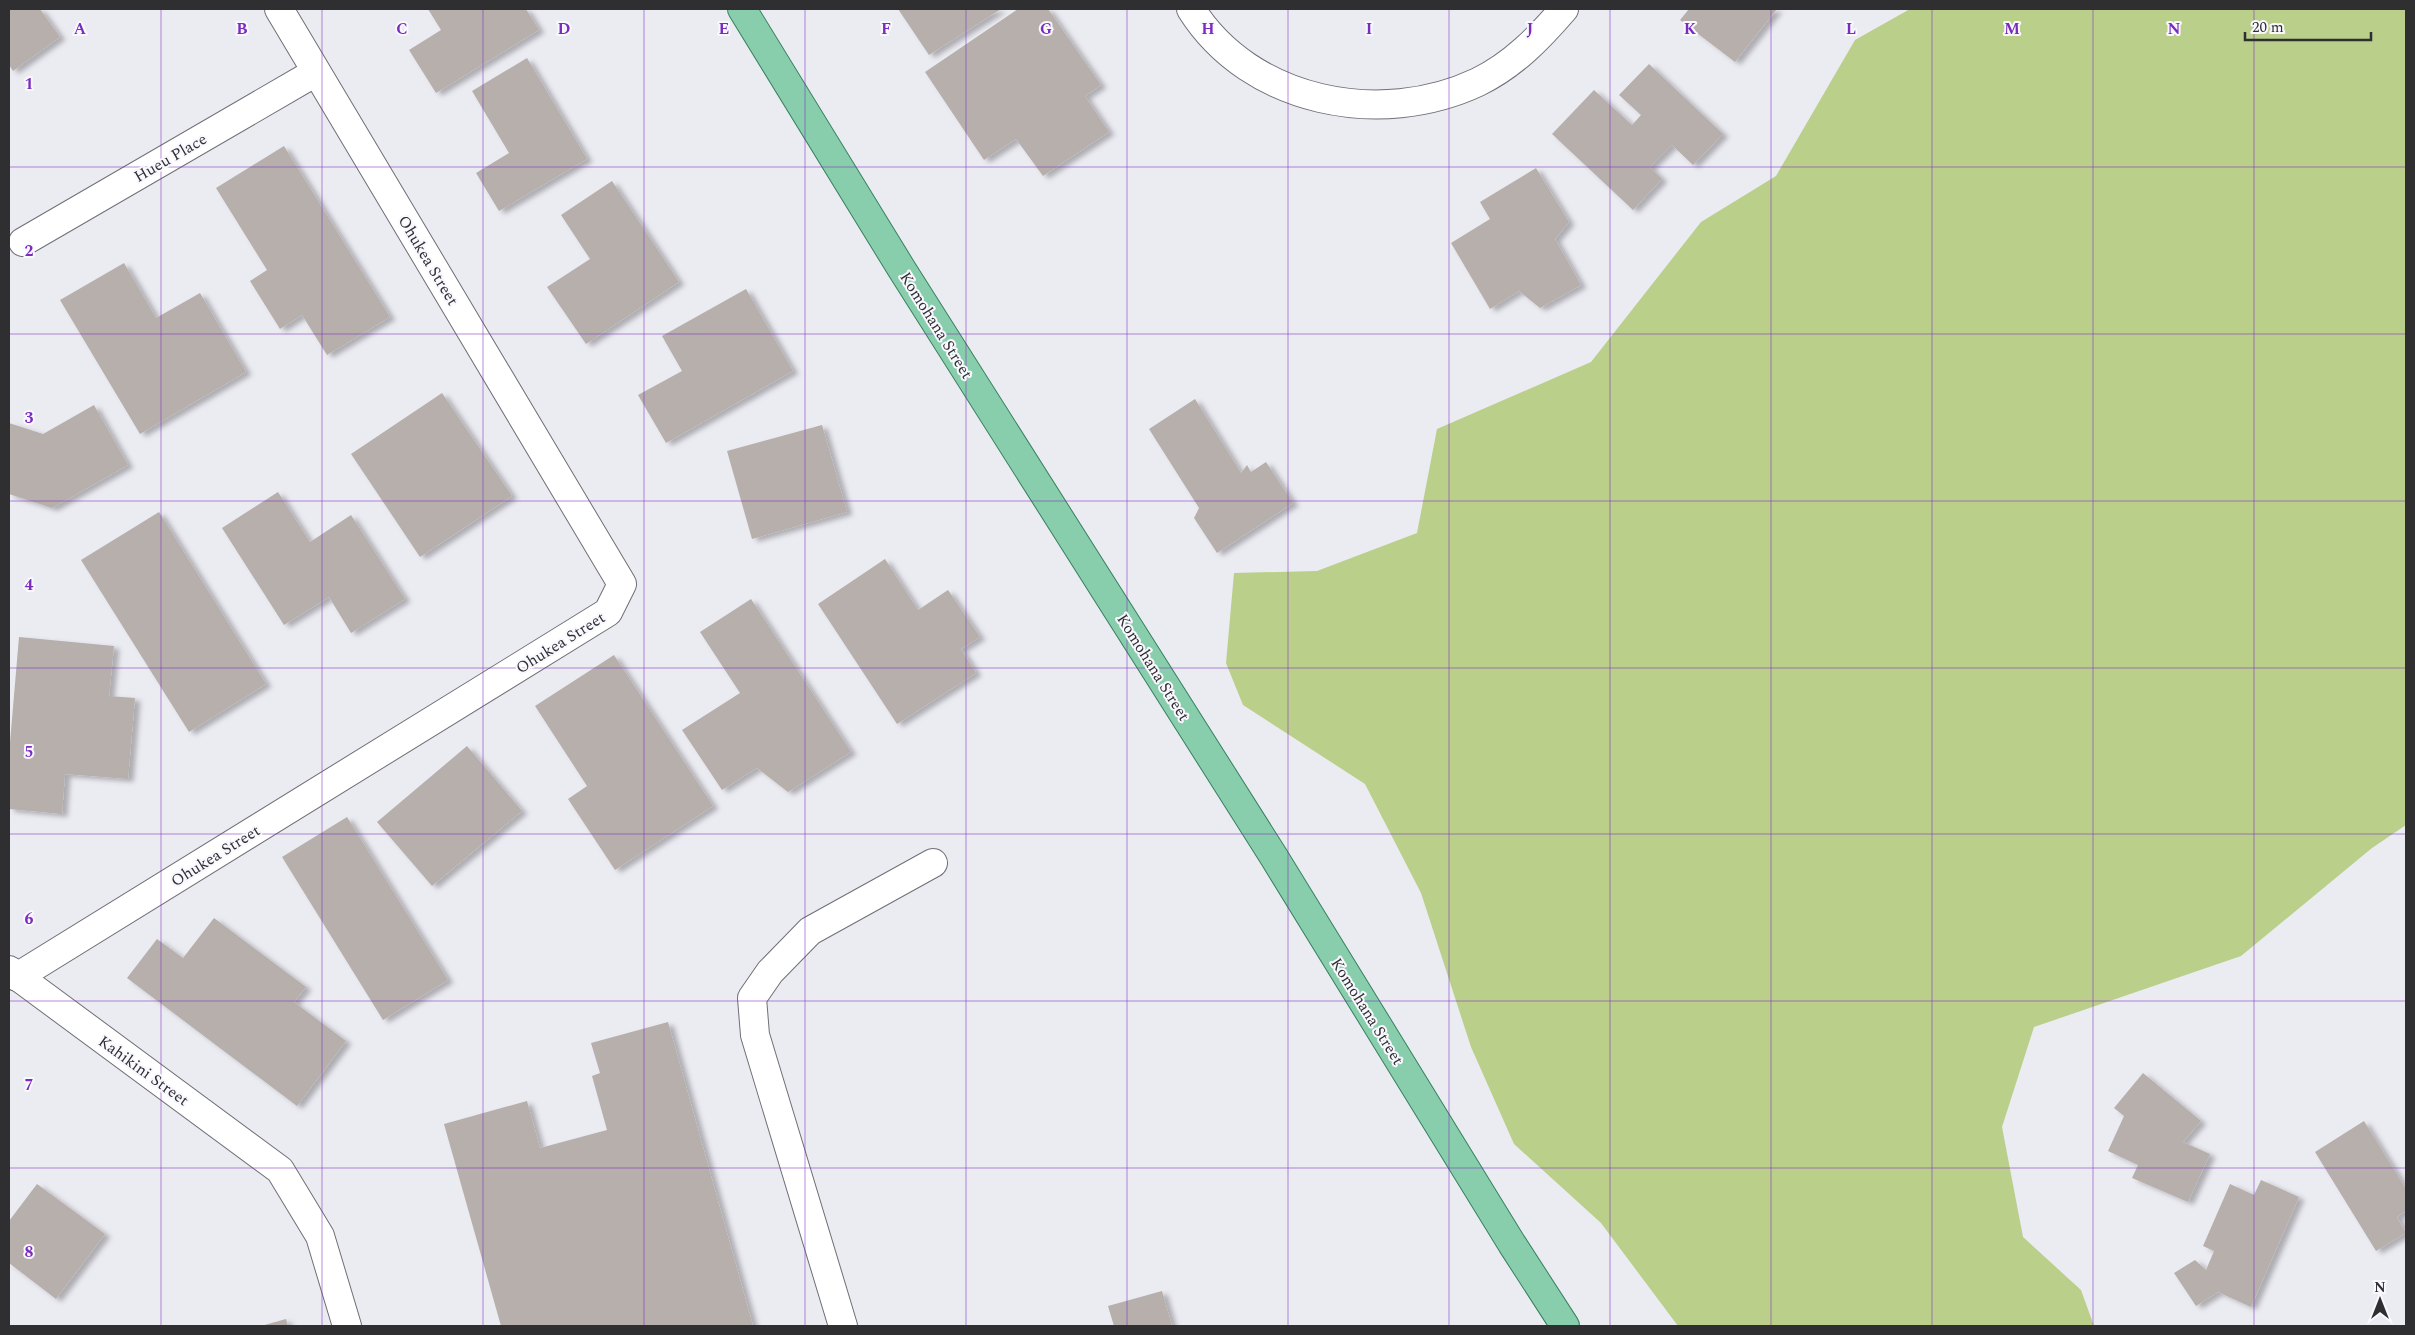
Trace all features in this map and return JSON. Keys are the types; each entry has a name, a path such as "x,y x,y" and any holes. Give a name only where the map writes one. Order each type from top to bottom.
{"main road":[{"name":"Komohana Street","path":"742,9 901,268 1274,857 1512,1244 1565,1326"}],"street":[{"name":"Ohukea Street","path":"13,973 608,612 622,584 279,9"},
{"path":"1191,9 1215,38 1234,55 1278,83 1327,100 1379,106 1431,99 1455,92 1479,81 1522,52 1564,9"},
{"name":"Hueu Place","path":"23,242 316,72"},
{"path":"843,1326 755,1035 752,998 770,972 810,931 933,863"},
{"name":"Kahikini Street","path":"13,973 280,1170 320,1236 346,1326"}],"green space":[{"path":"1910,9 2406,9 2406,825 2372,848 2241,956 2034,1027 2002,1127 2023,1237 2081,1290 2094,1326 1678,1326 1601,1223 1514,1144 1471,1047 1421,893 1365,784 1243,705 1226,663 1234,573 1317,571 1417,533 1437,429 1591,362 1701,222 1776,176 1855,40"}],"building":[{"path":"9,9 40,9 60,37 13,71 9,65"},
{"path":"428,9 526,9 539,30 436,93 409,50 441,30"},
{"path":"898,9 1001,9 929,55"},
{"path":"1018,9 1048,9 1101,85 1085,96 1109,132 1043,176 1016,139 984,160 925,72"},
{"path":"1689,9 1777,9 1735,62 1680,20"},
{"path":"527,58 587,159 499,211 476,173 509,153 472,91"},
{"path":"1649,64 1723,134 1693,165 1672,145 1650,167 1662,179 1633,210 1552,134 1594,90 1632,125 1641,115 1619,95"},
{"path":"284,146 390,317 327,355 302,315 280,329 250,281 267,270 216,188"},
{"path":"1536,168 1569,222 1555,239 1581,285 1540,308 1519,291 1490,309 1451,243 1490,219 1480,202"},
{"path":"612,181 679,282 586,344 547,287 590,259 561,215"},
{"path":"124,263 156,318 200,293 246,372 140,434 60,300"},
{"path":"746,289 793,371 666,443 638,395 682,371 662,336"},
{"path":"442,393 512,496 420,557 351,454"},
{"path":"1195,399 1241,473 1247,465 1251,472 1266,462 1293,503 1217,553 1194,518 1199,508 1149,429"},
{"path":"94,405 128,465 52,508 9,494 9,423 43,434"},
{"path":"822,425 847,512 752,539 727,451"},
{"path":"278,492 310,542 351,515 405,599 351,633 329,597 284,625 222,528"},
{"path":"159,512 266,684 189,732 81,560"},
{"path":"885,559 918,610 948,590 980,637 961,649 976,673 897,724 818,604"},
{"path":"751,599 851,752 788,792 757,768 722,790 682,730 740,693 700,632"},
{"path":"19,637 114,646 109,696 135,698 128,779 65,774 62,814 9,809 9,754"},
{"path":"614,655 713,806 615,870 568,799 587,786 535,706"},
{"path":"467,746 522,811 432,886 377,822"},
{"path":"347,817 448,980 383,1020 282,857"},
{"path":"214,918 306,987 294,1002 346,1041 297,1106 127,978 157,939 183,958"},
{"path":"668,1022 753,1326 501,1326 444,1124 527,1101 540,1148 607,1130 592,1076 600,1073 591,1043"},
{"path":"2143,1073 2201,1121 2183,1142 2210,1154 2188,1202 2132,1178 2138,1165 2108,1151 2124,1116 2114,1108"},
{"path":"2364,1121 2406,1189 2406,1211 2397,1217 2406,1233 2376,1251 2315,1152"},
{"path":"2261,1180 2299,1197 2251,1307 2218,1292 2196,1306 2174,1273 2195,1260 2206,1270 2214,1251 2203,1246 2230,1184 2254,1195"},
{"path":"37,1184 105,1234 56,1299 9,1263 9,1221"},
{"path":"1162,1291 1172,1326 1114,1326 1108,1306"},
{"path":"286,1319 288,1326 261,1326"}]}
